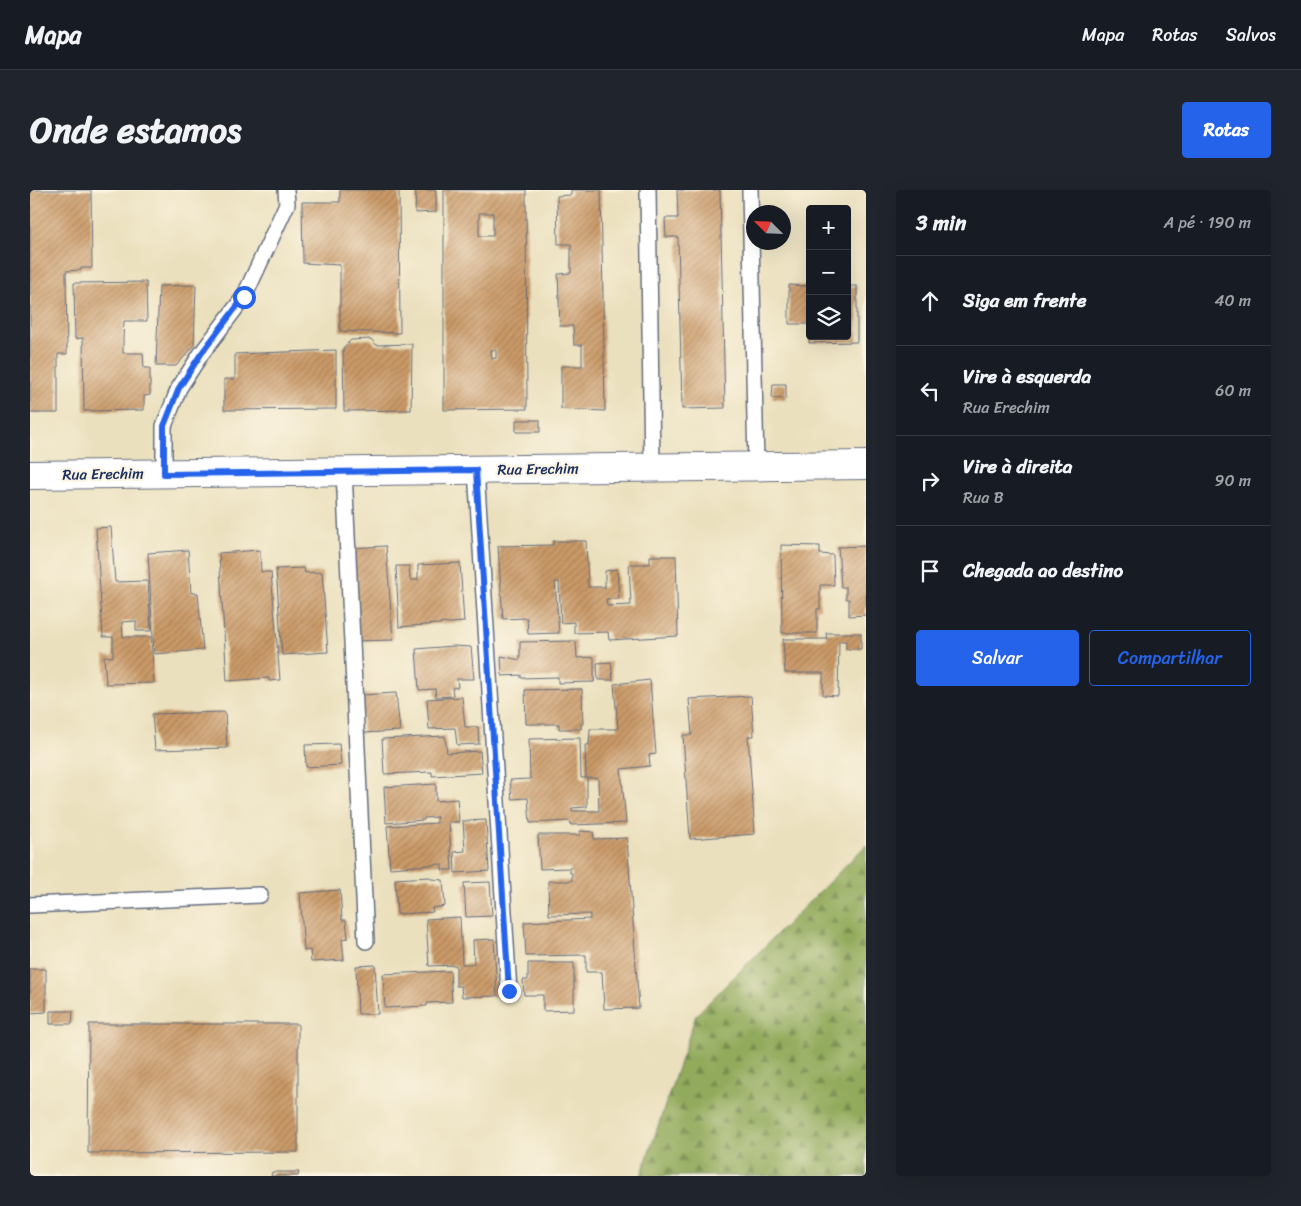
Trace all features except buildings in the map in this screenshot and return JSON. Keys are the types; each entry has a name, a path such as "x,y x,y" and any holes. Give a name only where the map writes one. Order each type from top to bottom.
{"street":[{"name":"Rua Erechim","path":"30,475 866,465"}],"lane":[{"path":"164,474 164,426 179,388 201,354 244,297 287,204 286,190"},
{"path":"648,190 652,468"},
{"path":"750,190 756,466"},
{"path":"476,470 509,991"},
{"path":"344,471 366,941"},
{"path":"30,905 260,895"}],"green space":[{"path":"866,845 866,1176 641,1176 696,1015"}],"route":[{"path":"244,297 201,354 179,388 164,426 164,474 476,470 509,991"}]}
